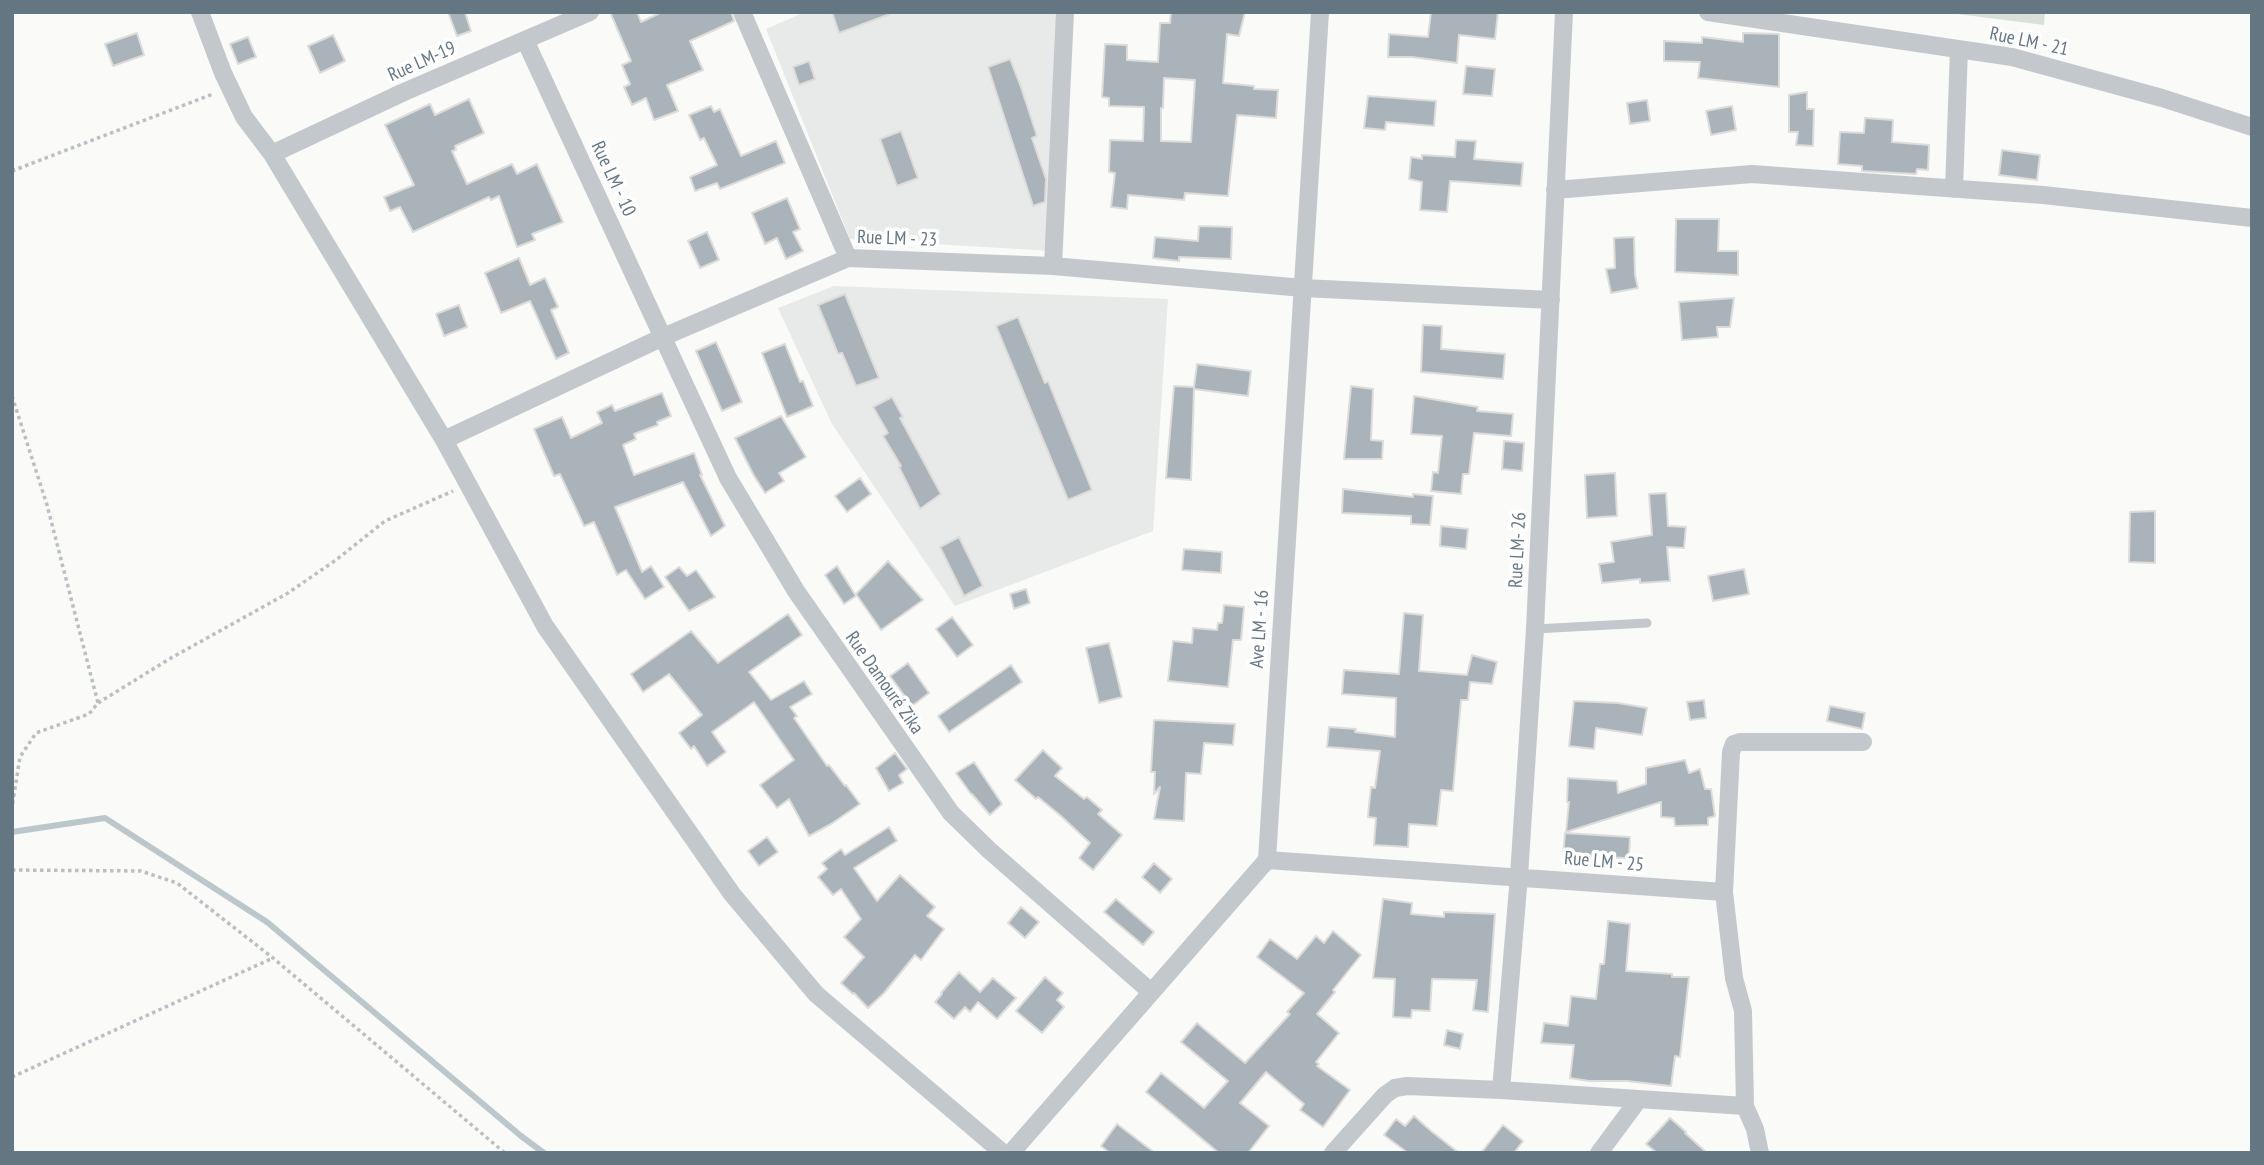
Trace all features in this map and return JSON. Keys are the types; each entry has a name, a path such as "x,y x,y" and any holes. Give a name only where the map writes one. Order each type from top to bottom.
{"street":[{"path":"200,12 244,117 272,154 444,440 545,626 732,894 816,994 1003,1153"},
{"name":"Rue LM-19","path":"272,154 404,92 590,12"},
{"path":"1053,266 1065,12"},
{"name":"Ave LM - 16","path":"1267,860 1320,12"},
{"name":"Rue LM- 26","path":"1501,1090 1519,876 1535,629 1564,12"},
{"name":"Rue LM - 21","path":"1708,12 2012,57 2162,98 2252,127"},
{"path":"747,14 848,258"},
{"name":"Rue LM - 10","path":"525,40 663,337"},
{"path":"1954,189 1959,50"},
{"path":"1555,190 1752,174 2043,195 2252,218"},
{"name":"Rue LM - 23","path":"444,440 663,337 848,258 1053,266 1303,288 1551,300"},
{"name":"Rue Damouré Zika","path":"663,337 728,478 749,516 803,602 938,797 989,850 1151,992"},
{"path":"1760,1153 1755,1129 1745,1106 1743,1011 1734,978 1724,892 1731,752 1734,744 1740,742 1863,743"},
{"path":"1011,1153 1267,860"},
{"name":"Rue LM - 25","path":"1267,860 1724,892"},
{"path":"1334,1153 1385,1095 1395,1088 1407,1086 1745,1106"},
{"path":"1599,1153 1639,1099"}],"lane":[{"path":"1535,629 1647,623"}],"path":[{"path":"12,171 230,87"},
{"path":"12,396 47,505 98,703"},
{"path":"12,807 20,757 36,733 89,714 98,703 171,658 288,593 336,560 385,521 468,485"},
{"path":"12,870 142,871 177,883 273,958 505,1153"},
{"path":"12,1077 273,958"}],"shaded area":[{"path":"805,12 1061,12 1052,251 850,239 766,29"},
{"path":"1942,12 2045,12 2044,25"},
{"path":"834,286 1168,299 1153,531 955,606 832,424 778,308"}],"building":[{"path":"448,12 465,12 471,31 457,36"},
{"path":"610,12 637,12 641,22 662,12 731,12 734,21 690,41 703,70 667,85 678,111 654,120 646,98 632,105 624,87 630,84 622,65 631,61"},
{"path":"832,12 889,12 890,14 839,33"},
{"path":"1171,12 1245,12 1239,36 1227,34 1223,83 1278,90 1276,118 1237,115 1228,196 1185,193 1184,200 1128,195 1127,209 1111,207 1115,173 1109,172 1110,140 1143,141 1144,107 1109,106 1109,98 1102,97 1105,44 1127,45 1127,60 1158,62 1160,23 1170,23","holes":["1164,78 1195,80 1191,142 1161,141"]},
{"path":"1431,12 1498,12 1495,39 1459,35 1457,63 1388,57 1389,34 1428,37"},
{"path":"137,33 144,55 113,66 105,44"},
{"path":"1743,33 1779,34 1779,87 1698,78 1700,62 1664,61 1664,41 1702,43 1702,37 1743,42"},
{"path":"333,35 345,61 320,73 308,46"},
{"path":"248,37 256,57 238,64 230,44"},
{"path":"1010,59 1037,136 1032,138 1046,179 1045,202 1033,206 988,67"},
{"path":"809,61 815,79 799,85 793,67"},
{"path":"1466,66 1495,69 1492,96 1463,94"},
{"path":"1807,92 1807,109 1814,109 1813,146 1796,145 1798,132 1789,132 1789,95"},
{"path":"1368,96 1436,101 1434,126 1386,122 1385,130 1364,128"},
{"path":"469,99 484,133 455,146 456,150 452,151 467,184 512,164 517,174 537,164 563,222 532,234 535,240 517,247 499,196 491,200 489,197 413,232 400,207 390,211 384,197 414,185 385,125 430,104 435,115"},
{"path":"1647,100 1650,121 1630,124 1627,103"},
{"path":"711,106 714,112 720,109 741,156 776,141 785,163 720,189 717,183 695,191 690,177 717,165 704,138 700,140 689,115"},
{"path":"1732,106 1736,130 1711,135 1706,111"},
{"path":"1865,118 1893,120 1892,142 1929,145 1928,170 1917,169 1916,174 1862,171 1862,166 1838,164 1840,132 1864,133"},
{"path":"901,131 918,178 897,186 880,139"},
{"path":"1456,140 1476,141 1474,159 1523,163 1521,186 1450,181 1447,212 1420,210 1422,182 1409,179 1411,157 1455,157"},
{"path":"2002,150 2040,155 2037,180 1999,175"},
{"path":"787,198 800,229 793,232 803,251 786,259 777,238 765,244 752,213"},
{"path":"1676,219 1719,219 1718,251 1738,251 1738,275 1675,272"},
{"path":"1199,226 1232,227 1231,259 1179,257 1179,261 1153,258 1155,237 1198,241"},
{"path":"707,232 719,260 700,268 688,241"},
{"path":"1634,237 1638,288 1611,293 1606,269 1615,268 1614,238"},
{"path":"519,258 530,285 545,278 558,307 551,310 569,353 556,359 530,301 501,313 485,273"},
{"path":"845,294 879,378 856,386 842,353 838,354 818,305"},
{"path":"1734,298 1730,327 1717,327 1718,337 1682,340 1679,302"},
{"path":"459,305 467,327 444,336 436,314"},
{"path":"1018,317 1045,383 1048,381 1092,490 1068,500 996,326"},
{"path":"1423,325 1442,326 1441,349 1505,354 1503,379 1421,372"},
{"path":"716,342 742,402 722,411 696,351"},
{"path":"785,344 813,406 787,417 762,353"},
{"path":"1197,364 1251,371 1248,396 1194,389 1191,480 1166,478 1174,386 1194,387"},
{"path":"1351,386 1373,389 1371,440 1383,441 1382,459 1344,459"},
{"path":"662,393 671,416 657,422 658,425 634,434 636,439 623,445 634,475 694,453 700,475 725,526 711,536 683,482 615,507 642,572 651,566 664,587 645,599 626,570 617,575 594,522 584,526 560,474 554,476 534,429 562,417 571,438 602,423 597,412 612,405 615,411"},
{"path":"1414,396 1478,407 1477,411 1513,414 1511,436 1474,433 1469,474 1463,474 1461,494 1431,491 1433,472 1438,473 1442,436 1411,434"},
{"path":"892,397 903,417 900,418 941,494 920,509 899,467 901,466 883,436 888,433 873,407"},
{"path":"781,416 806,457 779,473 784,481 765,493 735,438"},
{"path":"1504,441 1524,443 1522,471 1502,469"},
{"path":"1615,473 1617,516 1587,518 1585,475"},
{"path":"860,478 871,494 847,512 835,496"},
{"path":"1343,489 1413,497 1413,494 1433,496 1430,525 1411,524 1411,516 1342,513"},
{"path":"1666,493 1668,526 1686,527 1684,548 1667,547 1670,581 1640,583 1640,579 1602,583 1599,564 1614,562 1611,542 1652,535 1649,494"},
{"path":"2155,511 2155,563 2129,562 2130,512"},
{"path":"1441,526 1468,529 1466,549 1440,546"},
{"path":"959,537 983,586 964,596 940,547"},
{"path":"1184,549 1222,552 1221,573 1182,570"},
{"path":"888,561 923,600 881,630 856,594"},
{"path":"837,566 856,596 844,604 825,575"},
{"path":"679,567 687,576 696,570 715,597 689,611 665,577"},
{"path":"1744,569 1749,594 1713,601 1708,576"},
{"path":"1026,589 1030,603 1014,609 1010,594"},
{"path":"1224,605 1244,607 1241,640 1233,640 1228,687 1168,681 1173,641 1192,643 1193,628 1217,630 1218,623 1222,623"},
{"path":"1404,613 1423,615 1419,671 1467,675 1472,655 1497,662 1492,684 1470,682 1468,700 1461,700 1453,791 1441,790 1437,826 1409,824 1408,847 1374,845 1376,818 1368,817 1371,787 1375,788 1380,751 1327,747 1329,727 1395,737 1396,698 1342,694 1344,670 1399,674"},
{"path":"788,614 802,635 749,672 771,700 804,681 812,694 790,707 797,716 794,718 827,766 829,765 860,804 809,836 789,799 777,808 760,785 794,760 754,702 712,732 726,752 707,766 694,746 691,749 679,733 702,715 669,674 643,692 631,674 691,631 718,663"},
{"path":"952,617 973,645 957,657 936,629"},
{"path":"1109,643 1122,697 1099,703 1086,648"},
{"path":"908,663 929,693 912,706 890,676"},
{"path":"1011,665 1022,682 949,732 938,716"},
{"path":"1704,700 1706,718 1690,720 1687,702"},
{"path":"1574,701 1618,703 1647,708 1642,735 1596,728 1594,749 1569,746"},
{"path":"1830,706 1865,713 1862,729 1827,721"},
{"path":"1154,720 1235,724 1233,745 1204,743 1201,774 1186,773 1184,821 1154,819 1160,787 1154,794 1155,772 1151,772"},
{"path":"1043,750 1062,768 1055,776 1102,810 1098,814 1122,835 1093,870 1079,858 1090,843 1015,780"},
{"path":"895,753 907,769 899,775 903,783 889,791 876,768"},
{"path":"1685,760 1689,773 1700,769 1705,789 1711,789 1715,816 1708,818 1708,825 1675,826 1674,818 1661,817 1661,802 1566,832 1568,778 1617,781 1618,793 1646,784 1646,768"},
{"path":"974,762 1002,804 990,815 956,773"},
{"path":"889,827 897,841 854,868 877,901 900,875 935,907 927,916 944,929 921,960 915,955 868,1008 841,983 864,957 844,937 861,919 841,889 833,895 818,877 827,869 822,863 841,849 845,855"},
{"path":"1565,833 1630,837 1629,858 1597,857 1597,862 1563,858"},
{"path":"767,837 778,852 759,866 748,851"},
{"path":"1154,863 1172,879 1160,893 1142,877"},
{"path":"1116,899 1154,932 1143,945 1104,912"},
{"path":"1383,899 1412,903 1411,914 1444,917 1444,912 1495,914 1488,1012 1473,1010 1477,980 1432,979 1430,1011 1412,1010 1411,1018 1393,1017 1395,979 1373,978"},
{"path":"1021,907 1039,922 1025,938 1008,923"},
{"path":"1608,921 1630,924 1626,971 1689,977 1680,1057 1675,1056 1671,1086 1570,1078 1574,1045 1541,1043 1544,1023 1568,1026 1571,996 1596,999 1600,964 1604,964"},
{"path":"1333,931 1361,955 1317,1014 1339,1033 1316,1062 1319,1064 1317,1066 1350,1090 1323,1127 1300,1110 1304,1104 1266,1072 1240,1103 1269,1126 1248,1153 1219,1153 1146,1092 1161,1073 1204,1108 1228,1081 1181,1042 1197,1023 1245,1063 1290,1014 1287,1012 1304,993 1257,957 1270,939 1297,959 1316,936 1324,943"},
{"path":"959,972 980,992 993,978 1016,998 997,1019 978,1002 970,1012 965,1007 954,1019 935,1002"},
{"path":"1045,977 1063,993 1057,1000 1064,1007 1042,1033 1016,1011"},
{"path":"1447,1030 1463,1034 1460,1049 1444,1045"},
{"path":"1414,1116 1459,1153 1408,1153 1384,1135 1396,1119 1405,1126"},
{"path":"1670,1118 1707,1153 1657,1153 1646,1144"},
{"path":"1117,1124 1155,1153 1110,1153 1101,1146"},
{"path":"1503,1125 1523,1141 1514,1153 1481,1153"}],"waterway":[{"path":"12,832 105,818 267,922 544,1153"}]}
